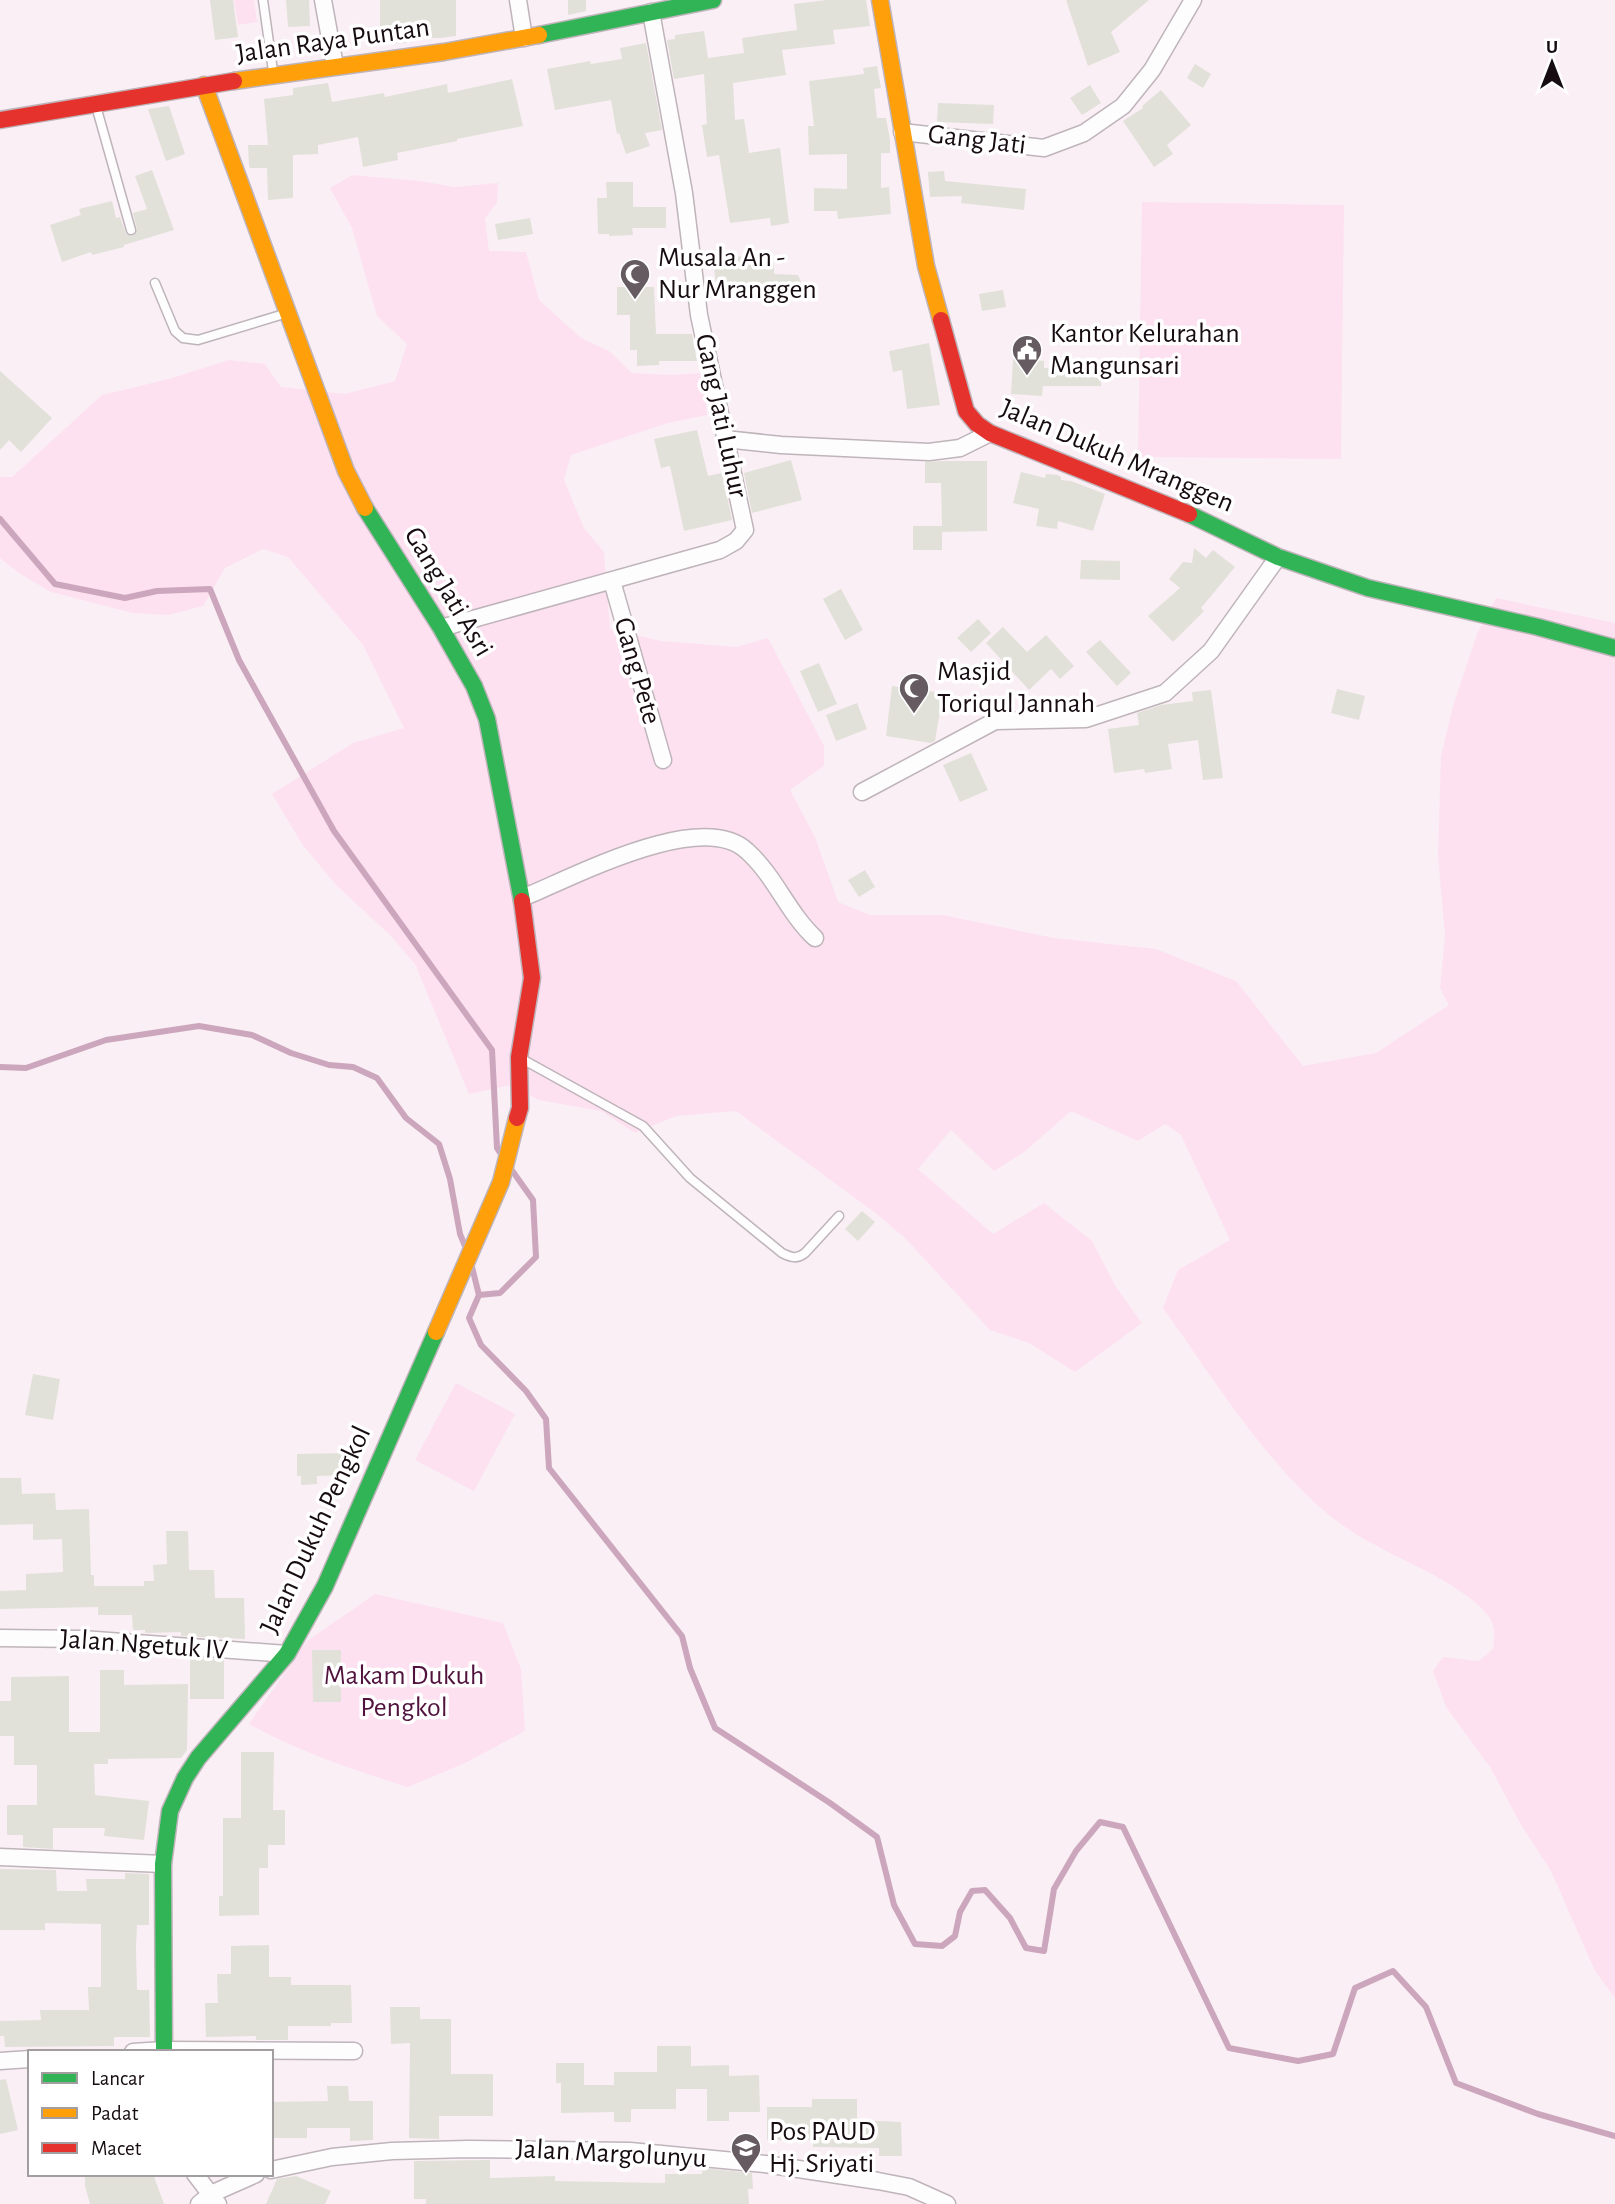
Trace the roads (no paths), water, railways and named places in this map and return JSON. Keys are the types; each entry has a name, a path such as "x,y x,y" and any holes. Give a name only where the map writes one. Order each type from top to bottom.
{"street":[{"path":"323,0 335,66"},
{"path":"518,0 524,38"},
{"name":"Jalan Raya Puntan","path":"0,120 273,74 444,52 713,0"},
{"name":"Jalan Dukuh Mranggen","path":"880,0 926,266 966,411 977,424 990,433 1184,511 1278,556 1394,596 1538,627 1615,648"},
{"name":"Gang Jati","path":"902,132 1044,148 1084,133 1123,106 1145,79 1192,0"},
{"name":"Gang Jati Luhur","path":"651,12 684,193 699,315 745,530"},
{"name":"Gang Jati Asri","path":"204,85 346,471 367,511 442,628 474,686 486,719 522,898 532,978 519,1057 520,1108 509,1151"},
{"path":"725,439 781,445 929,452 960,448 990,433"},
{"name":"Gang Pete","path":"442,628 720,550 736,541 745,530"},
{"path":"862,792 995,721 1086,719 1165,693 1211,651 1278,556"},
{"name":"Gang Pete","path":"612,581 663,760"},
{"path":"522,898 648,846 694,837 716,836 733,840 747,850 768,873 802,926 815,938"},
{"name":"Jalan Dukuh Pengkol","path":"164,2050 163,1864 170,1811 185,1778 214,1739 287,1654 325,1586 501,1182 509,1151"},
{"name":"Jalan Ngetuk IV","path":"0,1638 82,1639 287,1654"},
{"path":"0,1857 163,1864"},
{"path":"273,2051 354,2051"},
{"path":"0,2061 28,2059"},
{"name":"Jalan Margolunyu","path":"273,2170 332,2157 393,2151 630,2151 765,2164 909,2186 947,2204"},
{"path":"196,2176 209,2201 253,2176"}],"lane":[{"path":"263,0 273,74"},
{"path":"96,103 131,230"},
{"path":"155,283 175,331 183,338 198,340 289,312"},
{"path":"519,1057 643,1126 690,1178 782,1254 799,1258 839,1216"}],"waterway":[{"path":"0,519 55,584 125,598 157,591 210,589 239,660 334,831 492,1050 497,1148 501,1154"},
{"path":"0,1067 26,1068 106,1040 199,1026 252,1035 291,1053 329,1065 353,1067 377,1078 406,1118 439,1144 465,1246"},
{"path":"511,1169 533,1200 536,1257 500,1293 479,1295 469,1318 481,1345 526,1391 546,1419 549,1468 682,1636 690,1668 715,1728 877,1837 894,1905 915,1944 942,1946 955,1936 960,1912 972,1891 985,1890 1010,1918 1026,1948 1044,1951 1054,1889 1076,1851 1100,1822 1123,1827 1229,2048 1298,2061 1333,2054 1355,1988 1393,1971 1426,2007 1456,2083 1538,2114 1615,2136"},
{"path":"472,1267 479,1295"}],"place":[{"name":"Musala An - Nur Mranggen","path":"635,301"},
{"name":"Kantor Kelurahan Mangunsari","path":"1027,377"},
{"name":"Masjid Toriqul Jannah","path":"914,715"},
{"name":"Pos PAUD Hj. Sriyati","path":"746,2175"}],"park label":[{"name":"Makam Dukuh Pengkol","path":"404,1692"}]}
